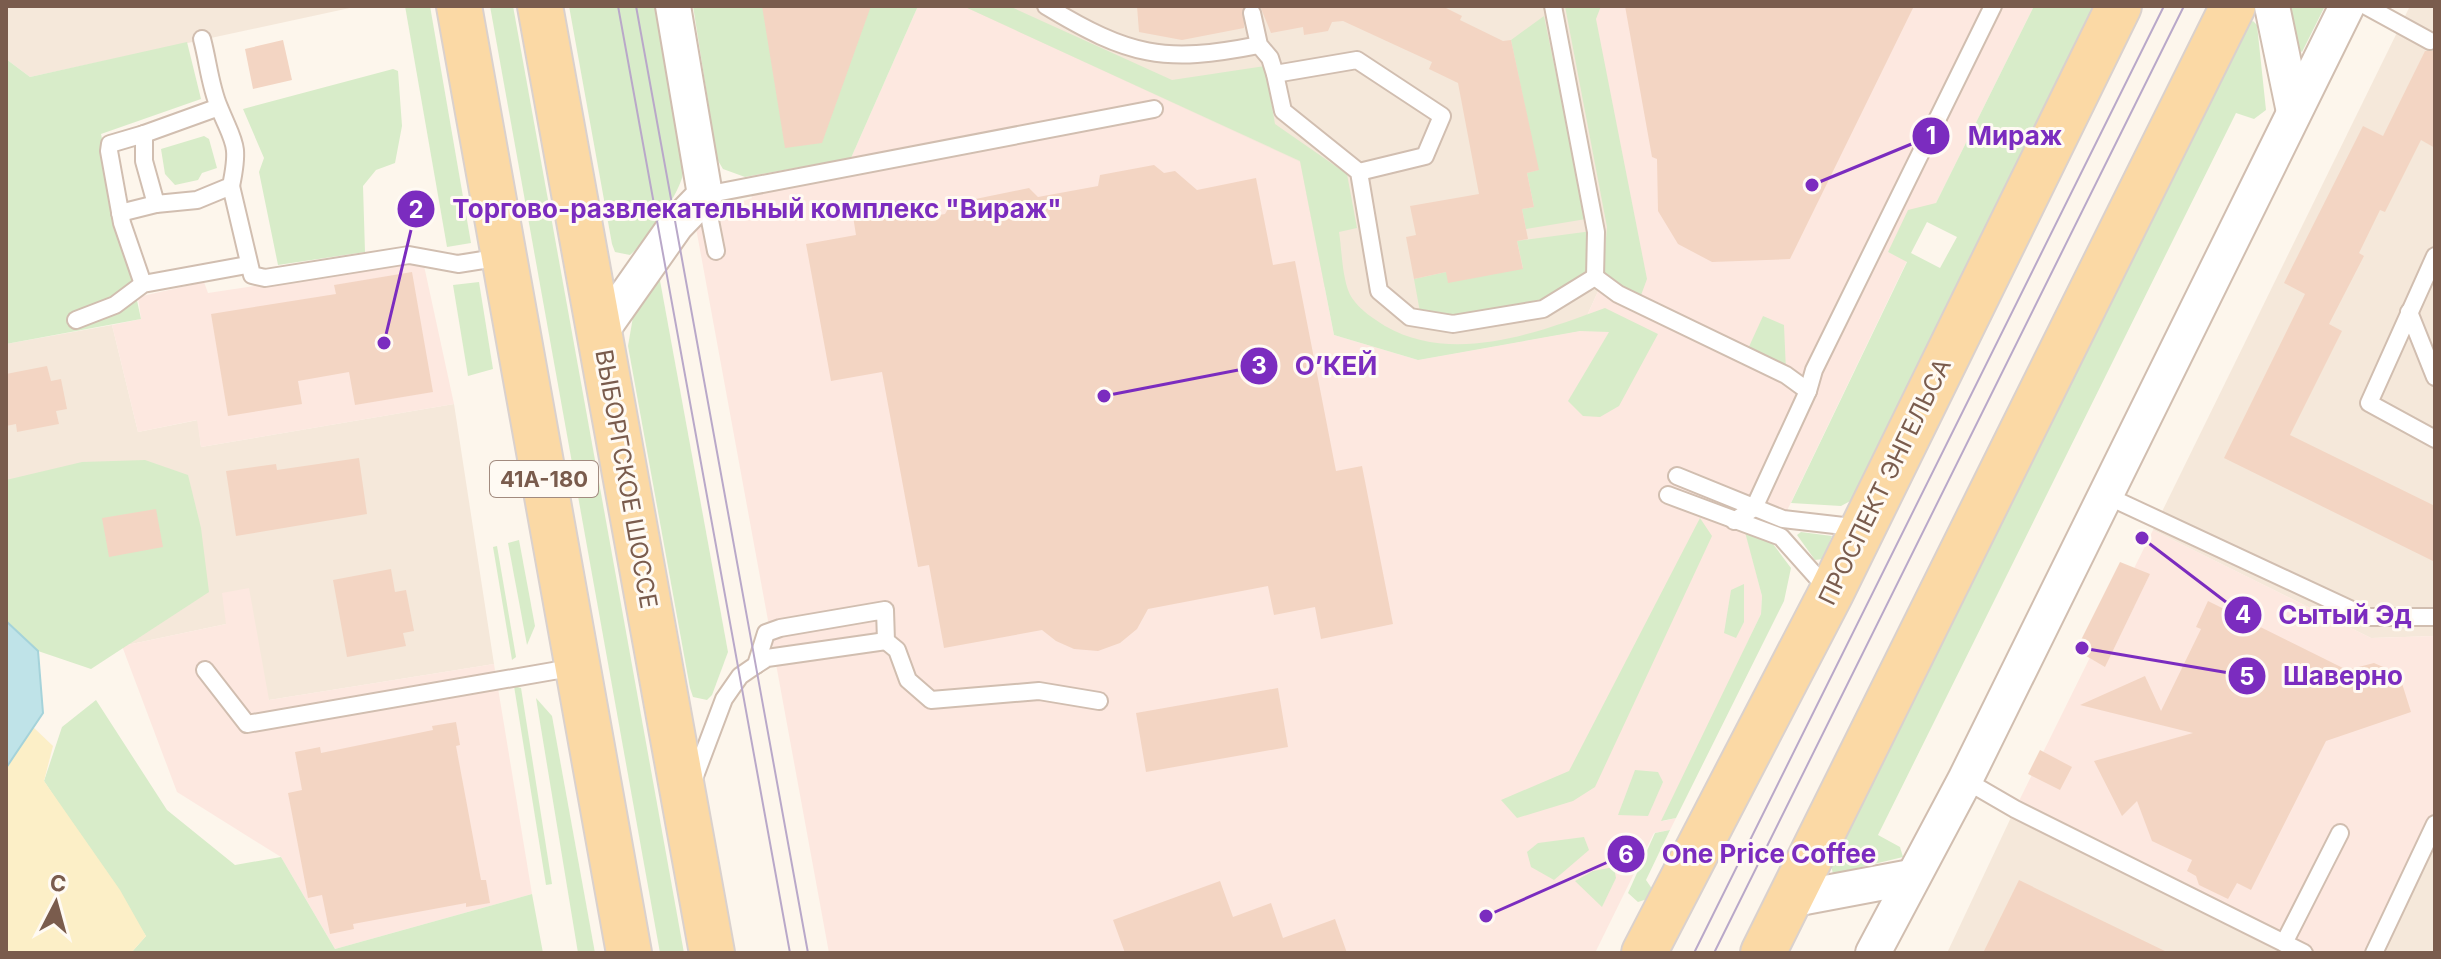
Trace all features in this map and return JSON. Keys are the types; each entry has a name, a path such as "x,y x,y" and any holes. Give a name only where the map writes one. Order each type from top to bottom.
{"main road":[{"name":"41А-180","path":"459,6 629,953"},
{"name":"ВЫБОРГСКОЕ ШОССЕ","path":"540,6 712,953"},
{"name":"ПРОСПЕКТ ЭНГЕЛЬСА","path":"1644,953 1831,593 2119,6"},
{"path":"1763,953 2233,6"}],"street":[{"path":"600,333 676,225 705,195 673,6"},
{"path":"2272,6 2294,112"},
{"path":"1873,953 1965,780 2347,6"},
{"path":"1789,900 1911,877"}],"lane":[{"path":"1046,6 1098,37 1154,55 1208,55 1259,45"},
{"path":"1553,6 1596,232 1595,277"},
{"path":"1734,521 1754,508 1808,391 1814,370 1993,6"},
{"path":"2366,6 2430,41"},
{"path":"1252,13 1259,45 1270,58 1283,111 1359,172 1379,291 1410,317 1453,324 1543,309 1595,277"},
{"path":"202,39 219,107 232,129 237,158 231,186 247,265 252,275 265,278 409,255 458,264 504,256"},
{"path":"1275,74 1357,60 1442,116 1425,156 1359,172"},
{"path":"143,284 120,213 110,144 219,107"},
{"path":"716,251 705,195 1154,109"},
{"path":"144,134 144,161 156,204"},
{"path":"120,213 156,204 197,200 231,186"},
{"path":"2435,256 2369,403 2435,439"},
{"path":"76,320 115,305 143,284 247,265"},
{"path":"1595,277 1618,294 1786,375 1808,391"},
{"path":"2409,312 2435,377"},
{"path":"1677,476 1783,519 1862,528"},
{"path":"1668,495 1781,537 1831,593"},
{"path":"2105,495 2367,617 2435,617"},
{"path":"756,665 766,633 885,610 886,641"},
{"path":"685,804 724,699 740,676 767,658 886,641 897,650 908,680 931,700 1039,691 1099,701"},
{"path":"205,670 247,724 577,667"},
{"path":"1965,780 2015,809 2304,953"},
{"path":"2374,953 2435,824"},
{"path":"2284,943 2340,833"}],"shaded area":[{"path":"6,6 359,6 30,77 6,59"},
{"path":"918,6 963,6 1300,162 1334,335 1418,360 1580,331 1620,243 1575,6 2034,6 1936,203 1888,252 1907,261 1783,519 1770,540 1746,533 1762,596 1761,614 1663,821 1676,818 1670,830 1654,833 1595,953 829,953 696,228 709,213 752,198 745,177 851,158"},
{"path":"963,6 1575,6 1620,243 1580,331 1418,360"},
{"path":"2410,6 2435,6 2435,636 2371,638 2153,530"},
{"path":"423,261 454,404 201,447 197,420 138,432 112,325 141,319 138,297 204,282 208,293"},
{"path":"112,325 138,432 198,420 201,447 454,404 494,664 269,700 226,624 122,646 6,548 6,344"},
{"path":"2153,530 2371,638 2435,636 2435,841 2380,953 2306,953 2015,809"},
{"path":"249,588 269,700 494,664 532,894 335,949 281,857 177,792 122,646 226,624 222,593"},
{"path":"2015,809 2306,953 1947,953"},
{"path":"2435,841 2435,953 2380,953"}],"green space":[{"path":"405,6 430,6 471,243 447,247"},
{"path":"490,6 513,6 684,953 660,953"},
{"path":"569,6 657,6 682,146 682,178 660,219 630,255 615,252 612,244"},
{"path":"693,6 918,6 851,158 745,177 723,169 717,159"},
{"path":"963,6 1009,6 1172,80 1265,66 1275,124 1347,174 1357,228 1339,232 1346,284 1359,306 1385,326 1411,337 1438,343 1467,344 1523,335 1605,308 1658,334 1619,406 1600,417 1583,416 1568,401 1609,332 1580,331 1418,360 1334,335 1300,161"},
{"path":"1565,6 1601,6 1596,19 1647,279 1640,298 1603,273 1607,227"},
{"path":"2034,6 2099,6 1854,499 1841,506 1791,503 1907,262 1888,252 1908,210 1936,203","holes":["1927,222 1957,237 1940,268 1911,253"]},
{"path":"2286,6 2325,6 2302,52 2292,45"},
{"path":"1544,16 1586,219 1526,229 1522,209 1534,207 1527,173 1538,170 1511,40"},
{"path":"2253,21 2257,25 2266,110 2254,119 2236,113 1878,835 1900,847 1903,857 1833,874 1831,865 2248,24"},
{"path":"187,42 201,99 101,134 141,319 6,344 6,59 30,77"},
{"path":"393,69 398,71 402,126 395,163 376,170 363,186 365,252 278,265 259,172 264,158 243,109"},
{"path":"204,136 209,139 217,168 202,173 198,180 175,185 165,174 161,149"},
{"path":"1592,231 1590,274 1542,305 1454,319 1420,312 1414,279 1446,272 1523,268 1517,241"},
{"path":"659,275 728,652 712,695 707,700 693,697 690,688 628,346 634,311"},
{"path":"479,282 493,369 468,376 453,285"},
{"path":"1763,316 1784,325 1786,371 1747,351"},
{"path":"145,460 188,475 201,528 209,592 91,669 38,651 6,621 6,480 82,462"},
{"path":"1700,518 1712,536 1595,787 1573,801 1517,818 1501,800 1569,771"},
{"path":"1745,532 1770,540 1791,568 1784,601 1676,818 1661,821 1761,614 1762,596"},
{"path":"1801,532 1832,536 1823,559 1815,560 1797,535"},
{"path":"519,540 535,626 527,645 508,543"},
{"path":"497,546 516,657 512,660 493,547"},
{"path":"1744,584 1744,622 1736,638 1724,633 1731,590"},
{"path":"514,686 521,688 552,884 546,885"},
{"path":"536,698 552,716 595,953 578,953"},
{"path":"96,700 167,810 235,865 281,857 335,949 532,894 543,953 131,953 146,936 44,781 62,727"},
{"path":"1635,770 1658,772 1663,782 1648,816 1618,815"},
{"path":"1670,830 1646,880 1657,896 1638,902 1628,893 1655,833"},
{"path":"1584,837 1589,850 1554,880 1531,867 1527,852 1538,843"},
{"path":"1614,867 1616,878 1602,907 1575,881 1593,871"}],"sand":[{"path":"33,727 53,746 44,781 120,890 146,936 131,953 6,953 6,768"}],"water":[{"path":"6,621 38,651 43,713 6,768"}],"building":[{"path":"762,6 871,6 822,143 785,148"},
{"path":"1137,6 1244,6 1244,28 1182,40 1139,32"},
{"path":"1260,6 1442,6 1462,16 1460,20 1503,41 1511,40 1539,170 1527,173 1534,207 1522,209 1528,239 1517,241 1523,269 1448,283 1446,272 1414,279 1406,237 1416,235 1410,206 1479,194 1458,83 1429,69 1432,62 1343,21 1332,22 1328,31 1304,35 1303,27 1271,33"},
{"path":"1625,6 1914,6 1790,259 1712,262 1678,244 1658,211 1657,159 1652,157"},
{"path":"283,40 292,80 253,89 245,49"},
{"path":"2425,51 2435,51 2435,148 2421,140 2385,212 2380,210 2359,253 2364,256 2329,324 2342,331 2290,435 2435,506 2435,562 2224,458 2305,294 2284,283 2363,126 2383,136"},
{"path":"1154,165 1164,173 1175,171 1197,190 1256,178 1273,265 1295,261 1336,471 1362,466 1393,624 1321,639 1315,607 1274,615 1268,586 1148,609 1137,629 1120,643 1098,651 1074,649 1042,630 944,648 929,565 918,567 882,372 831,381 806,244 856,235 852,210 903,200 907,221 945,214 951,204 1029,188 1038,197 1098,186 1100,175"},
{"path":"412,272 433,392 355,405 349,372 298,381 302,404 228,416 211,314 336,294 334,285"},
{"path":"47,366 51,381 61,379 67,409 56,411 59,424 17,432 16,424 6,426 6,374"},
{"path":"359,458 367,514 236,536 226,471 276,464 277,470"},
{"path":"156,509 163,547 109,557 102,518"},
{"path":"2120,562 2150,574 2105,667 2076,650"},
{"path":"391,569 395,592 406,590 414,631 403,633 406,646 347,657 333,580"},
{"path":"2208,601 2347,670 2374,663 2399,674 2411,712 2326,741 2251,890 2237,883 2228,899 2199,885 2196,876 2187,871 2192,860 2152,841 2137,801 2122,816 2094,761 2193,733 2080,705 2145,676 2161,711 2201,629 2196,627"},
{"path":"1278,688 1288,747 1146,772 1136,713"},
{"path":"456,722 460,745 456,746 481,880 486,880 490,903 466,907 466,903 353,924 354,929 330,934 322,895 308,898 288,793 302,790 295,752 320,747 321,753 433,730 432,726"},
{"path":"2040,750 2072,767 2060,790 2028,774"},
{"path":"2019,880 2078,909 2169,953 1983,953"},
{"path":"1220,881 1233,917 1271,903 1283,938 1335,919 1347,953 1125,953 1113,920"}],"tram line":[{"path":"618,6 790,953"},
{"path":"636,6 808,953"},
{"path":"1694,953 2164,6"},
{"path":"1714,953 2184,6"}],"place":[{"name":"Мираж","path":"1812,185"},
{"name":"Торгово-развлекательный комплекс \"Вираж\"","path":"384,343"},
{"name":"О’КЕЙ","path":"1104,396"},
{"name":"Сытый Эд","path":"2142,538"},
{"name":"Шаверно","path":"2082,648"},
{"name":"One Price Coffee","path":"1486,916"}]}
